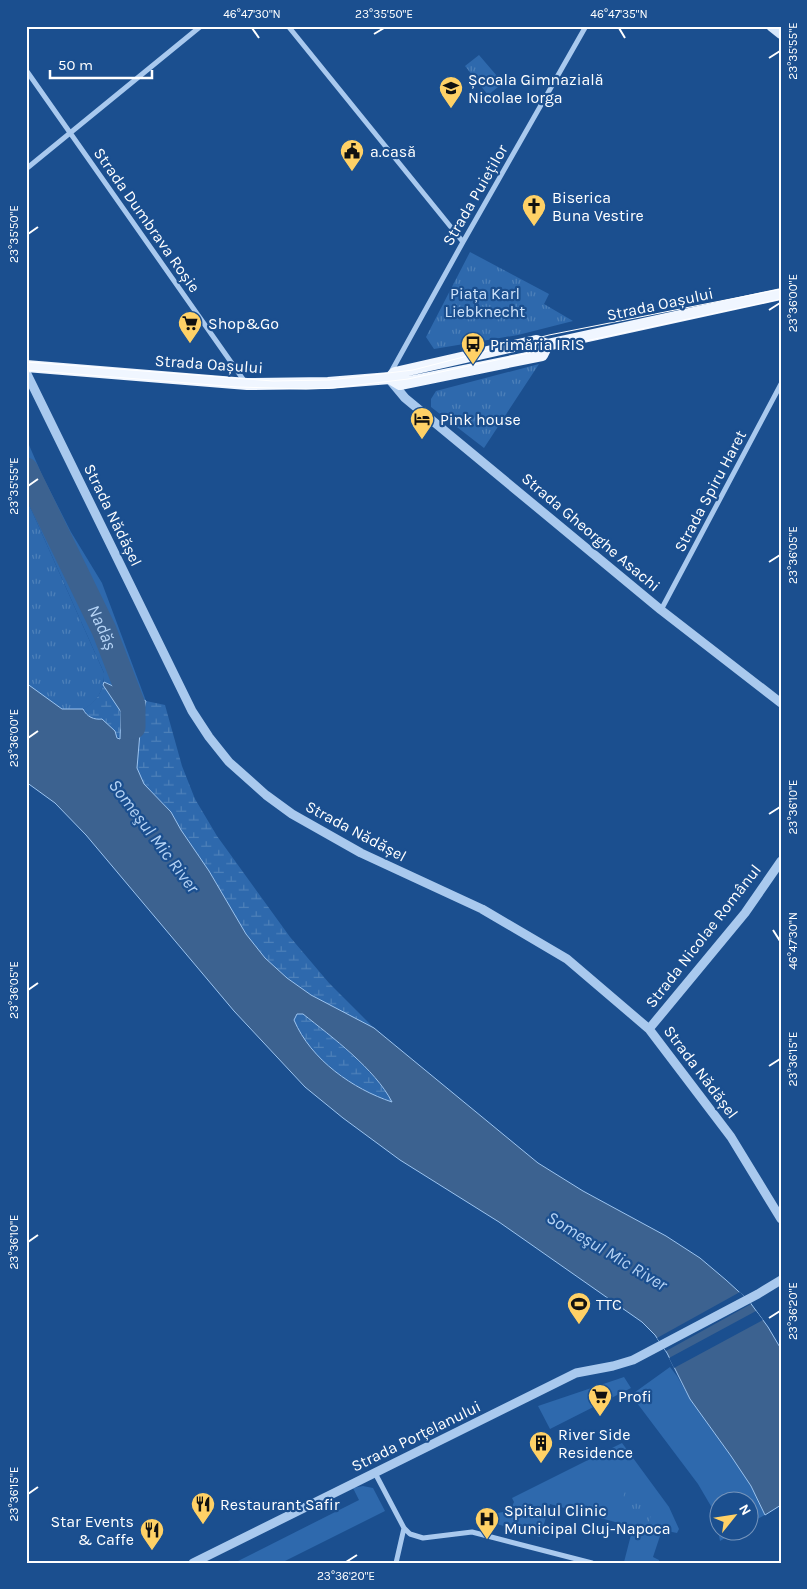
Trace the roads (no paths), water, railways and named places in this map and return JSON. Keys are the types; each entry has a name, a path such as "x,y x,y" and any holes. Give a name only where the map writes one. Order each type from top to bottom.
{"main road":[{"path":"770,26 781,34"},
{"name":"Strada Oașului","path":"26,366 247,384 328,383 390,378 400,384 542,355 547,345 781,294"}],"street":[{"path":"26,169 201,26"},
{"path":"288,26 463,242"},
{"name":"Strada Puieților","path":"390,378 390,374 463,242 586,26"},
{"name":"Strada Dumbrava Roșie","path":"26,70 247,384"},
{"name":"Strada Nădășel","path":"26,372 192,711 209,737 229,762 266,795 292,814 361,853 482,909 567,959 649,1029 732,1137 781,1219"},
{"name":"Strada Gheorghe Asachi","path":"390,378 391,382 405,398 661,610 781,703"},
{"name":"Strada Spiru Haret","path":"661,610 781,384"},
{"name":"Strada Nicolae Românul","path":"649,1029 745,913 781,861"},
{"name":"Strada Porțelanului","path":"193,1563 576,1373 633,1360 658,1348 781,1280"},
{"path":"376,1473 404,1528 410,1534 423,1538 472,1532 592,1563"},
{"path":"396,1563 404,1528"}],"water":[{"name":"Someşul Mic River","path":"104,682 146,701 141,721 137,768 144,784 171,812 246,934 265,958 287,978 311,995 374,1028 538,1163 583,1191 666,1236 700,1258 749,1301 781,1349 781,1505 765,1515 760,1505 760,1492 754,1492 731,1456 690,1399 667,1353 655,1335 642,1322 499,1222 400,1160 305,1087 234,1011 86,835 55,803 26,782 26,683 62,709 83,709 91,717 102,719 115,731 117,738 120,739 121,712 103,685","holes":["297,1014 303,1014 339,1043 375,1078 392,1102 348,1081 322,1060 301,1034 294,1020"]}],"waterway":[{"name":"Nadăș","path":"26,470 104,630 133,705 133,727"}],"tram line":[{"path":"26,362 273,381 330,380 413,370 549,335 781,289"},
{"path":"26,370 238,387 333,388 408,379 781,299"}],"place":[{"name":"Școala Gimnazială Nicolae Iorga","path":"451,109"},
{"name":"a.casă","path":"352,172"},
{"name":"Biserica Buna Vestire","path":"534,227"},
{"name":"Shop&Go","path":"190,344"},
{"name":"Primăria IRIS","path":"473,365"},
{"name":"Pink house","path":"422,440"},
{"name":"TTC","path":"579,1325"},
{"name":"Profi","path":"600,1417"},
{"name":"River Side Residence","path":"541,1464"},
{"name":"Restaurant Safir","path":"203,1525"},
{"name":"Spitalul Clinic Municipal Cluj-Napoca","path":"487,1540"},
{"name":"Star Events & Caffe","path":"152,1551"}],"park label":[{"name":"Piața Karl Liebknecht","path":"485,302"}]}
